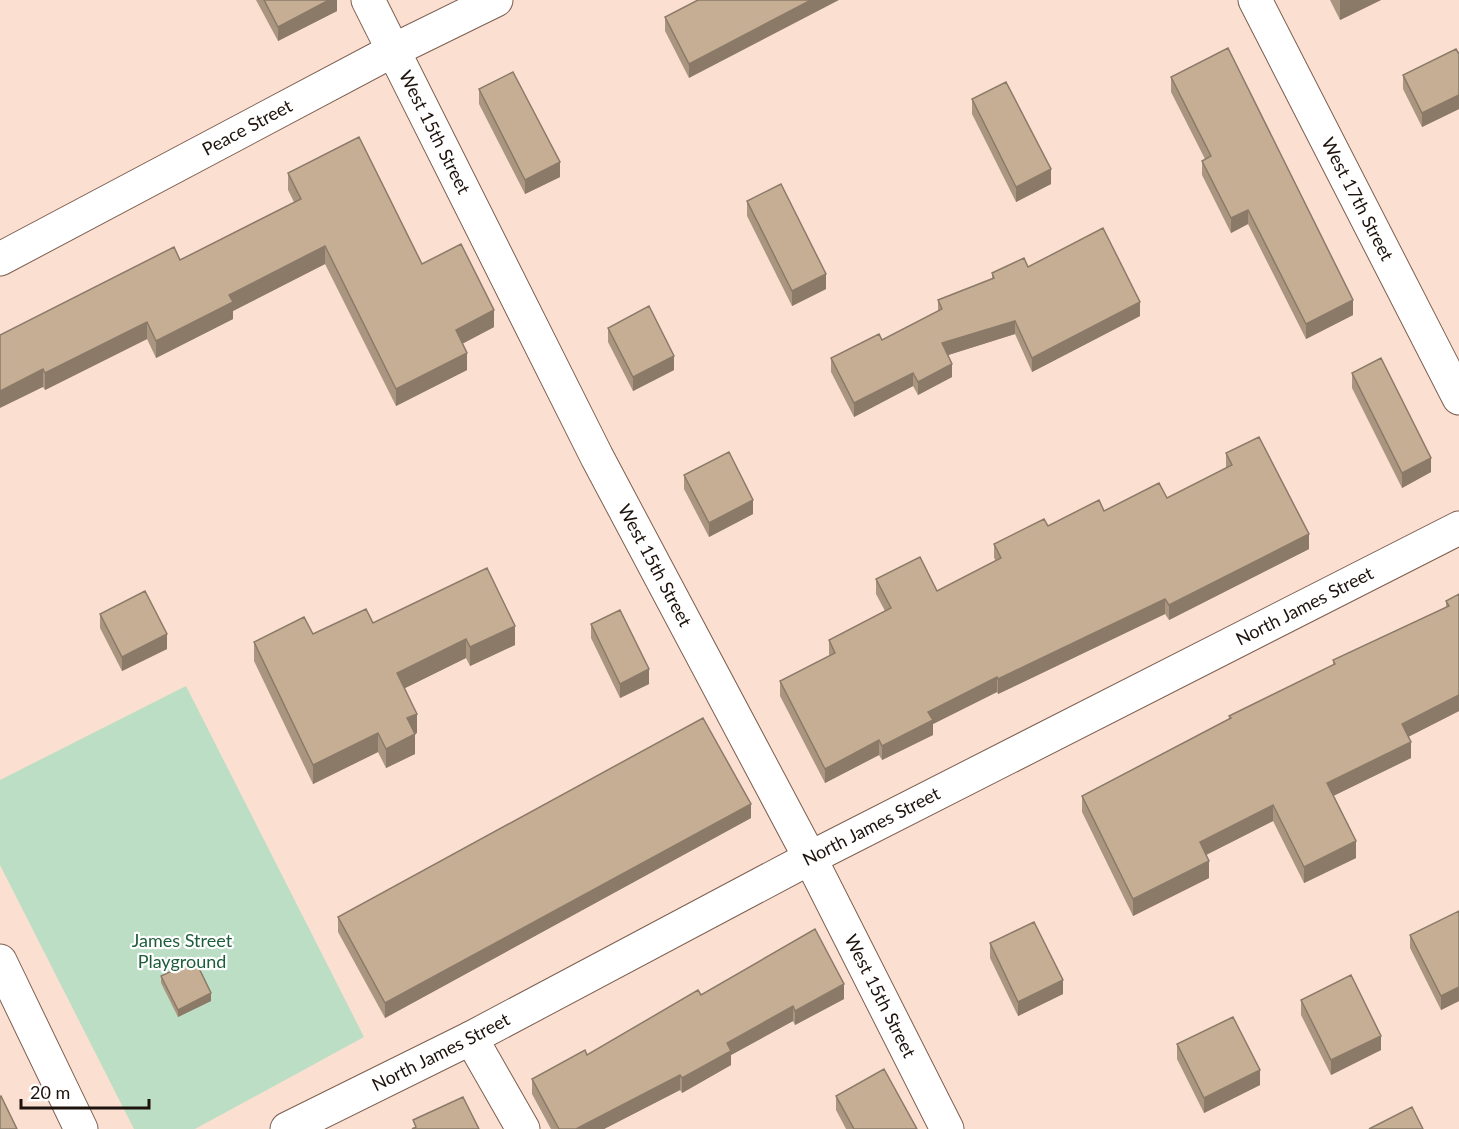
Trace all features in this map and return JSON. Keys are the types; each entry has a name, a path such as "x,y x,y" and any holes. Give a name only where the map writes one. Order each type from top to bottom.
{"street":[{"name":"West 15th Street","path":"368,0 597,457 810,858 947,1129"},
{"name":"Peace Street","path":"0,259 393,50 496,0"},
{"name":"West 17th Street","path":"1255,0 1459,398"},
{"name":"North James Street","path":"287,1129 471,1038 810,858 1459,528"},
{"path":"0,961 81,1129"},
{"path":"471,1038 523,1129"}],"green space":[{"name":"James Street Playground","path":"186,686 364,1037 195,1129 134,1129 0,865 0,780"}],"building":[{"path":"264,0 329,0 278,27"},
{"path":"698,0 811,0 689,64 665,17"},
{"path":"1228,48 1353,300 1306,324 1248,210 1231,218 1202,161 1211,156 1171,77"},
{"path":"1456,49 1459,54 1459,95 1422,113 1403,75"},
{"path":"513,72 560,162 525,180 479,89"},
{"path":"1006,82 1051,169 1016,187 972,99"},
{"path":"359,137 422,264 461,244 494,310 456,330 467,353 396,389 325,246 229,295 233,302 156,341 147,322 45,373 43,369 0,391 0,335 174,247 180,260 301,199 288,173"},
{"path":"781,184 826,274 792,291 747,201"},
{"path":"1103,228 1140,302 1032,358 1015,321 942,343 952,364 918,382 913,373 854,403 831,358 879,334 882,340 942,309 938,300 994,278 992,273 1024,258 1028,267"},
{"path":"649,306 674,356 633,377 608,328"},
{"path":"1381,358 1431,458 1402,473 1352,373"},
{"path":"1259,437 1309,534 1169,605 1165,599 998,679 997,677 928,712 933,720 882,746 879,740 825,769 780,681 835,653 829,640 891,608 876,579 920,557 937,591 1001,558 994,544 1044,519 1048,526 1099,500 1104,511 1159,483 1167,498 1232,465 1226,453"},
{"path":"729,452 753,500 709,523 684,475"},
{"path":"487,568 515,626 470,647 466,639 397,673 417,714 407,718 415,734 386,749 378,733 313,765 254,642 304,617 313,634 366,609 373,623"},
{"path":"145,591 167,634 122,657 100,614"},
{"path":"1459,594 1459,695 1402,724 1411,742 1327,783 1356,841 1304,867 1273,805 1200,842 1209,861 1133,899 1082,796 1231,718 1229,716 1335,664 1333,660 1449,606 1446,601"},
{"path":"620,610 649,669 620,684 591,624"},
{"path":"703,718 751,804 385,1003 338,917"},
{"path":"1459,911 1459,987 1441,996 1410,935"},
{"path":"1034,922 1063,980 1018,1002 990,943"},
{"path":"815,929 844,984 795,1011 793,1006 727,1043 731,1051 682,1078 680,1075 576,1129 559,1129 532,1079 585,1050 587,1055 698,990 701,995"},
{"path":"195,960 211,993 178,1010 161,976"},
{"path":"1351,975 1381,1036 1331,1060 1301,1000"},
{"path":"1233,1017 1260,1070 1204,1098 1177,1044"},
{"path":"884,1069 917,1129 854,1129 836,1096"},
{"path":"1,1096 17,1129 0,1129"},
{"path":"463,1097 479,1129 412,1129 416,1127 413,1120"},
{"path":"1412,1107 1423,1129 1369,1129"}]}
